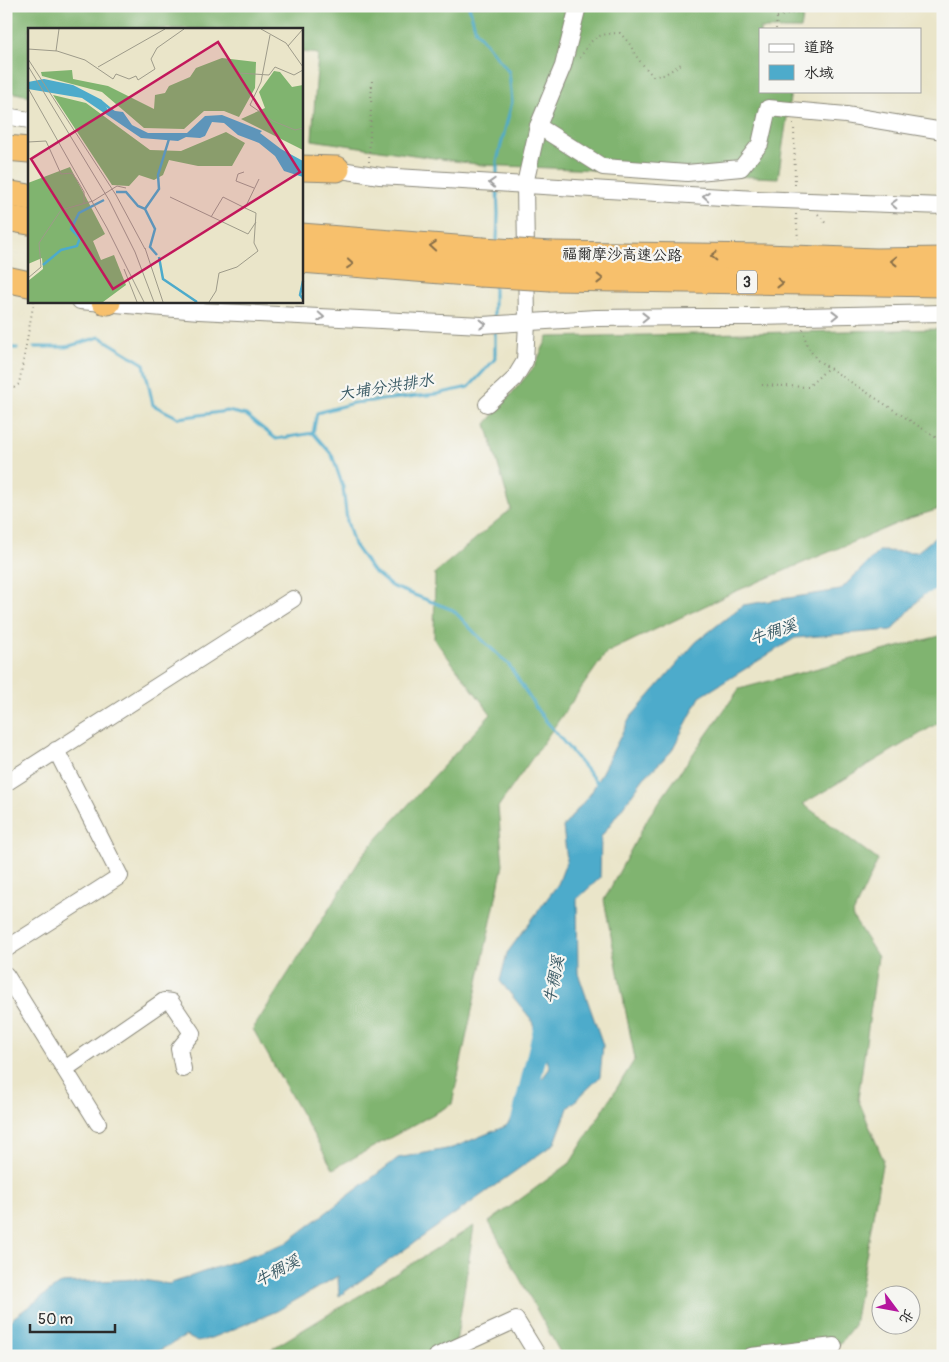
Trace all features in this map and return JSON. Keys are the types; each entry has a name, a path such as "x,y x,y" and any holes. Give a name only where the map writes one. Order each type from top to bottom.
{"highway":[{"path":"6,148 28,150"},
{"path":"302,168 337,169"},
{"path":"6,193 28,197"},
{"path":"6,218 28,222"},
{"name":"福爾摩沙高速公路","path":"302,236 482,250 552,266 943,284"},
{"name":"福爾摩沙高速公路","path":"302,260 480,274 552,266 765,257 876,261 943,260"},
{"path":"6,279 28,284"}],"street":[{"path":"487,404 514,379 525,361 527,323 525,184 538,126 563,66 578,6"},
{"path":"538,126 603,167 687,173 742,168 760,144 768,108 846,115 943,131"},
{"path":"6,116 28,120"},
{"path":"302,164 368,174 755,199 943,206"},
{"path":"6,291 28,295"},
{"path":"106,302 199,311 482,325 596,318 943,313"},
{"path":"6,782 293,599"},
{"path":"6,949 120,876 56,750"},
{"path":"6,975 98,1123"},
{"path":"65,1069 164,1001 171,1002 192,1033 179,1049 183,1069"},
{"path":"437,1356 516,1320 538,1356"},
{"path":"751,1356 834,1346"}],"path":[{"path":"776,28 778,6"},
{"path":"777,17 815,8 816,6"},
{"path":"576,65 588,44 602,34 620,32 638,59 653,76 664,75 680,64"},
{"path":"368,174 372,79"},
{"path":"6,394 19,384 34,302"},
{"path":"762,385 808,387 828,368"}],"green space":[{"path":"6,6 805,6 801,28 759,28 759,92 791,92 778,178 482,165 312,140 318,54 302,52 302,28 28,28 28,96 6,91"},
{"path":"943,329 943,508 910,518 734,592 606,653 498,807 503,865 452,1104 333,1169 253,1029 365,852 491,714 434,639 435,573 511,509 486,424 534,367 548,337"},
{"path":"943,635 943,720 803,804 878,860 852,916 878,957 858,1099 883,1159 854,1325 830,1356 562,1356 489,1222 570,1163 635,1059 604,900 649,816 739,689"},
{"path":"474,1226 454,1356 260,1356"}],"water":[{"path":"943,531 943,573 892,630 795,638 700,697 671,752 644,778 601,837 600,878 577,899 578,973 603,1045 600,1077 568,1108 555,1143 339,1296 338,1276 277,1311 198,1342 186,1336 149,1356 6,1356 6,1323 61,1283 136,1279 169,1284 286,1243 398,1158 452,1148 506,1126 550,1068 531,1019 500,981 507,953 558,884 567,860 563,827 591,793 630,718 696,642 743,605 840,590 879,551 917,552"}],"waterway":[{"name":"大埔分洪排水","path":"469,6 476,31 509,72 512,102 497,161 497,178"},
{"name":"大埔分洪排水","path":"497,187 497,241"},
{"name":"大埔分洪排水","path":"494,284 494,318"},
{"name":"大埔分洪排水","path":"495,329 495,359 469,387 437,394 353,403 317,413 313,433 332,455 343,487 347,521 354,545 372,570 391,586 453,610 509,665 538,711 599,785"},
{"path":"34,347 66,347 100,337 144,364 153,405 179,418 227,411 246,415 276,439 313,433"},
{"path":"6,345 17,348"},
{"name":"牛稠溪","path":"909,589 943,578"},
{"name":"牛稠溪","path":"520,1125 546,1017"}]}
